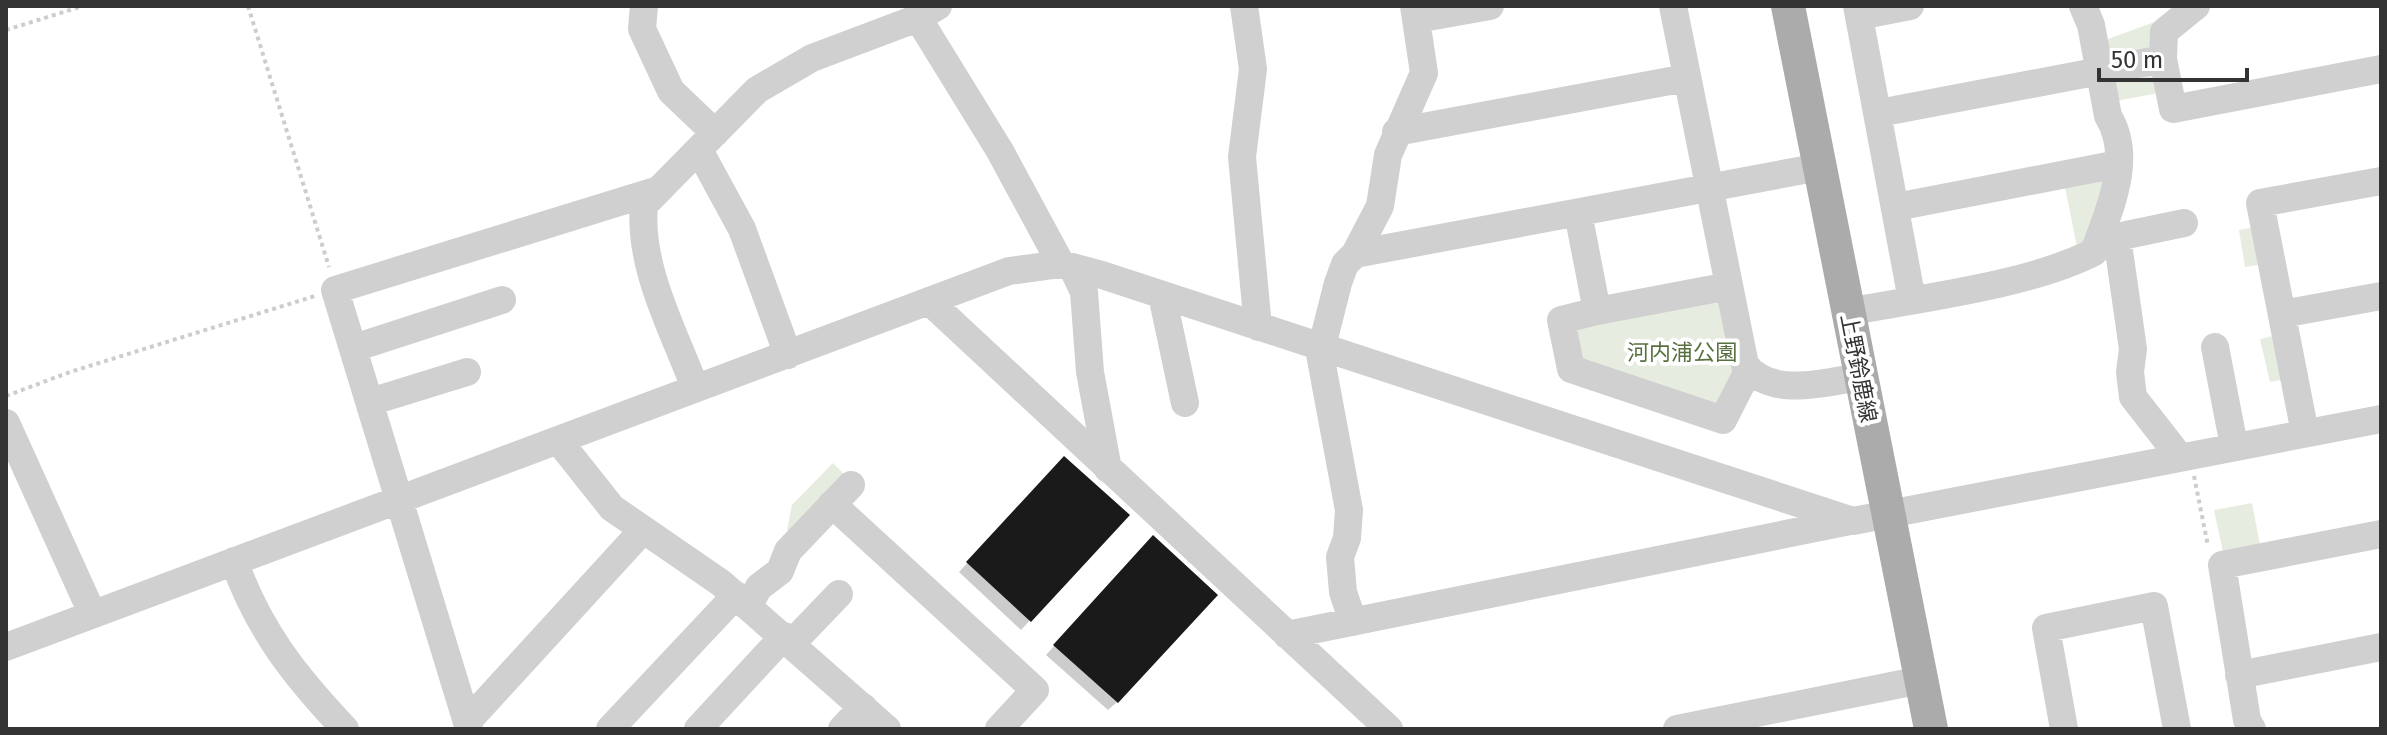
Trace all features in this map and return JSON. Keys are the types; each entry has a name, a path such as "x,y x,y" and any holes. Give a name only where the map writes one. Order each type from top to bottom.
{"main road":[{"name":"上野鈴鹿線","path":"1788,6 1931,729"}],"street":[{"path":"1244,6 1253,69 1242,157 1258,327"},
{"path":"1353,622 1343,592 1340,557 1347,538 1349,510 1334,440 1321,345 1341,273 1355,254 1380,206 1388,155 1424,73 1416,13 1490,6"},
{"path":"1673,6 1729,286 1749,369 1765,382 1805,386 1859,377"},
{"path":"1910,6 1858,11 1912,300"},
{"path":"1848,312 2036,274 2072,263 2094,252 2119,182 2116,128 2108,116 2091,25 2083,6"},
{"path":"2196,6 2164,32 2163,59 2173,109 2381,69"},
{"path":"650,8 642,29 671,91 707,141 788,355"},
{"path":"695,388 647,259 642,228 644,205 757,90 783,72 928,12 1000,151 1067,265 1086,306 1090,372 1108,469"},
{"path":"1879,113 2163,59"},
{"path":"1396,132 1686,78"},
{"path":"1896,207 2118,164"},
{"path":"1355,254 1820,167"},
{"path":"2305,433 2260,203 2381,181"},
{"path":"468,725 335,290 655,191"},
{"path":"1578,213 1597,311"},
{"path":"2184,223 2117,237 2133,349 2130,372 2133,397 2184,455"},
{"path":"6,647 1009,271 1067,265 1321,345 1853,521"},
{"path":"1729,286 1561,320 1571,369 1723,420 1749,369"},
{"path":"1162,295 1185,403"},
{"path":"2282,314 2381,296"},
{"path":"354,348 502,300"},
{"path":"929,301 1108,469 1294,634 1408,729"},
{"path":"2215,347 2234,446"},
{"path":"370,402 467,372"},
{"path":"1294,634 1853,521 1889,511 2381,419"},
{"path":"6,423 92,613"},
{"path":"558,440 600,497 642,531 742,601 887,729"},
{"path":"610,729 742,601 780,571 788,551 842,495 1035,690 999,729"},
{"path":"468,725 642,531"},
{"path":"2252,729 2247,720 2222,565 2381,534"},
{"path":"234,561 248,601 270,641 345,729"},
{"path":"698,729 839,594"},
{"path":"2064,729 2046,628 2154,606 2177,729"},
{"path":"1294,634 1389,729"},
{"path":"2239,675 2381,647"},
{"path":"1677,729 1921,680"},
{"path":"842,729 863,707"}],"path":[{"path":"6,30 83,6"},
{"path":"6,396 70,372 335,290 248,6"},
{"path":"2184,455 2211,560 2222,565"}],"green space":[{"path":"2160,20 2147,52 2120,58 2107,49 2108,39"},
{"path":"2144,71 2155,79 2159,93 2115,101 2112,86 2121,75"},
{"path":"2100,175 2108,186 2090,238 2078,252 2064,182"},
{"path":"2256,227 2263,264 2245,267 2239,230"},
{"name":"河内浦公園","path":"1724,301 1740,382 1721,416 1575,366 1567,323"},
{"path":"2277,335 2286,379 2270,382 2260,339"},
{"path":"833,463 845,475 791,533 787,530 792,505"},
{"path":"2252,503 2261,550 2224,557 2214,510"}],"building":[{"path":"1064,456 1130,515 1031,622 966,562"},
{"path":"1153,535 1218,595 1118,703 1053,645"}]}
